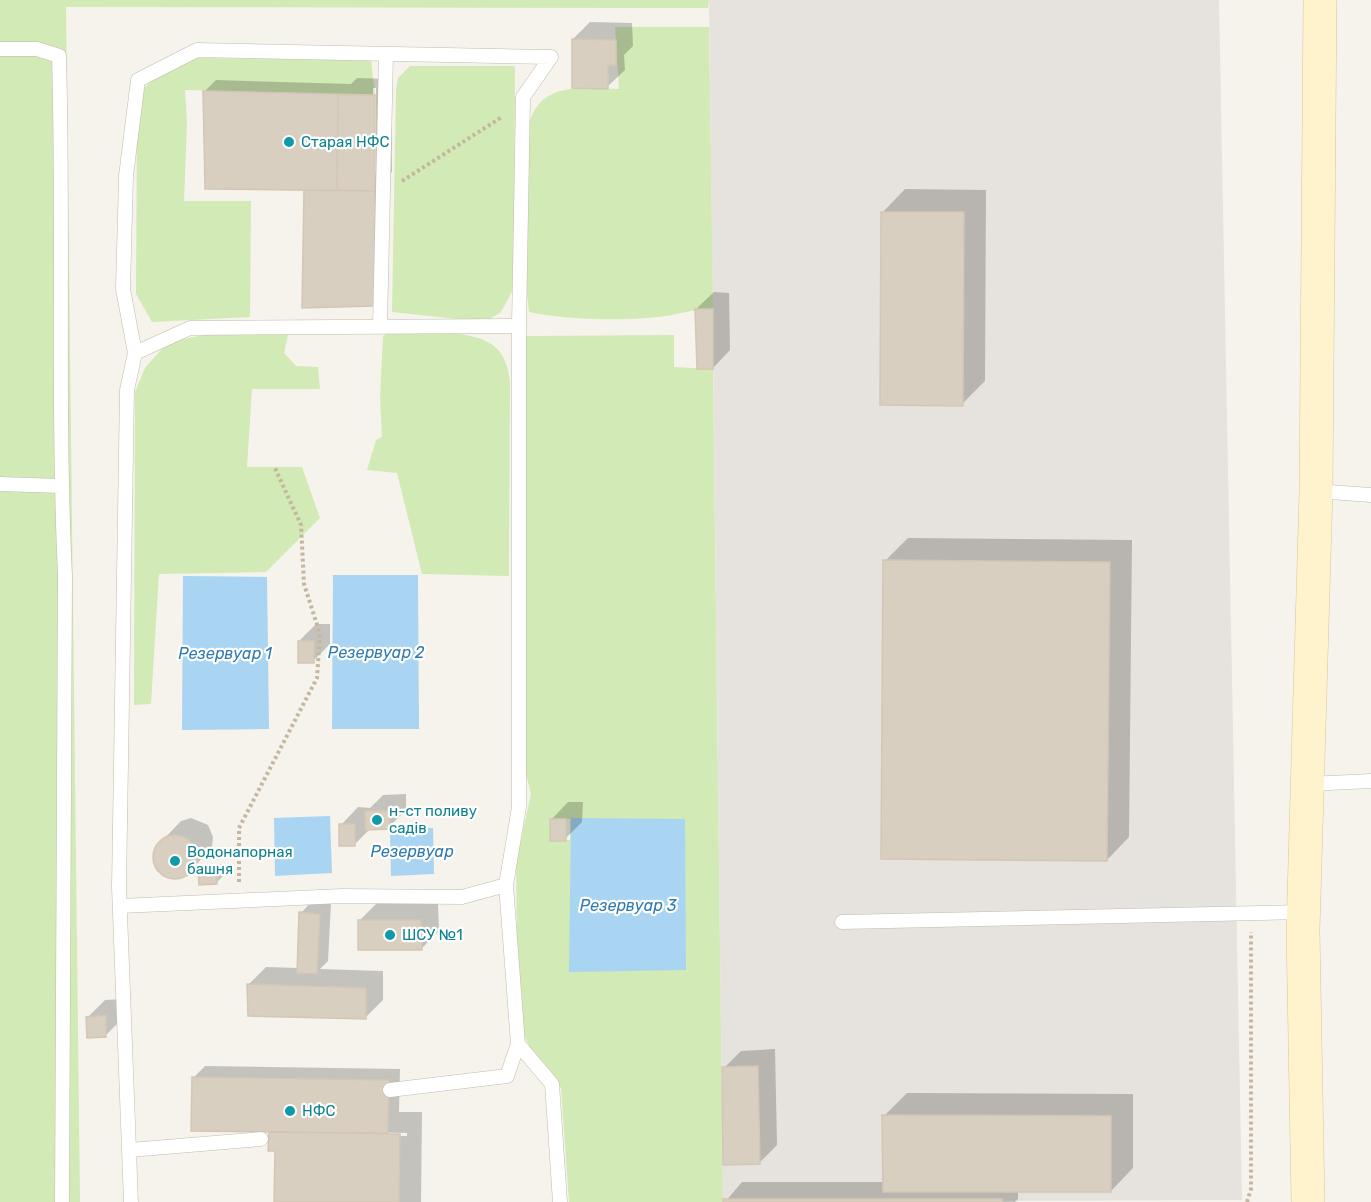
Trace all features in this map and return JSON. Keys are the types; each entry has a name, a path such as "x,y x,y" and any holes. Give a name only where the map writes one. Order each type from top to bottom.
{"main road":[{"path":"1308,1202 1304,912 1316,491 1320,0"}],"lane":[{"path":"0,49 37,49 59,56 63,388 61,486 65,576 62,1202"},
{"path":"131,1202 120,906 127,390 135,353 123,289 126,176 138,80 197,50 551,57 523,97 519,327 519,807 506,885 518,1044 507,1076 390,1090"},
{"path":"380,327 386,54"},
{"path":"135,353 190,328 519,327"},
{"path":"0,484 61,486"},
{"path":"1316,491 1371,495"},
{"path":"1308,784 1371,781"},
{"path":"120,906 342,896 462,897 506,885"},
{"path":"842,922 1304,912"},
{"path":"518,1044 552,1084 560,1202"},
{"path":"130,1149 261,1139"}],"path":[{"path":"394,186 523,104"},
{"path":"239,900 239,828 317,678 320,634 304,584 301,525 274,466"},
{"path":"1247,1202 1251,1189 1251,913"}],"shaded area":[{"path":"709,0 1219,0 1242,1200 723,1202"}],"green space":[{"path":"0,0 709,0 708,8 66,7 80,1202 0,1202"},
{"path":"615,27 709,27 713,309 627,319 576,318 529,312 526,288 529,125 534,111 552,94 577,88 619,89"},
{"path":"196,58 371,60 375,95 185,90 187,123 184,201 251,201 250,317 152,322 136,294 137,122 141,91 156,77"},
{"path":"410,66 515,66 514,288 501,312 485,322 392,312 396,90 398,78"},
{"path":"289,331 284,353 296,366 318,367 320,389 252,389 247,467 302,467 320,518 266,572 159,574 151,704 134,705 135,392 145,368 168,342 220,332"},
{"path":"390,332 445,333 474,337 495,347 504,358 510,381 509,576 422,574 397,473 367,470 376,440 382,437 380,398 383,336"},
{"path":"674,335 674,367 713,369 723,1202 569,1202 561,1088 532,1052 522,1031 517,942 516,863 531,794 525,770 526,336","holes":["550,819 570,819 570,840 550,841"]}],"water":[{"name":"Резервуар 2","path":"333,575 418,575 419,729 332,729"},
{"name":"Резервуар 1","path":"183,576 267,577 269,729 182,730"},
{"name":"Резервуар","path":"330,816 332,873 275,876 274,818"},
{"name":"Резервуар 3","path":"571,818 685,819 686,970 569,972"},
{"name":"Резервуар","path":"433,828 434,874 391,876 390,829"}],"building":[{"path":"572,39 616,40 616,65 608,65 608,89 572,88"},
{"name":"Старая НФС","path":"203,91 375,95 375,191 205,189"},
{"path":"338,95 375,95 375,191 337,190"},
{"path":"304,190 375,191 375,306 302,308"},
{"path":"881,212 964,212 963,406 880,405"},
{"path":"695,309 713,309 713,369 697,369"},
{"path":"883,560 1110,562 1107,861 881,859"},
{"path":"298,641 314,641 314,663 298,663"},
{"name":"н-ст поливу садів","path":"365,811 389,811 390,829 365,830"},
{"path":"550,819 566,819 566,841 550,841"},
{"path":"339,824 355,824 355,846 339,846"},
{"name":"Водонапорная башня","path":"175,835 190,842 197,857 190,872 175,879 160,872 153,857 160,842"},
{"path":"216,869 217,884 199,885 198,871"},
{"path":"299,912 320,914 317,974 297,973"},
{"name":"ШСУ №1","path":"358,920 421,920 422,950 358,950"},
{"path":"247,984 366,988 366,1019 248,1016"},
{"path":"106,1015 106,1037 87,1038 86,1017"},
{"path":"758,1066 760,1164 723,1165 722,1067"},
{"name":"НФС","path":"192,1077 389,1080 388,1133 191,1131"},
{"path":"882,1115 1111,1116 1111,1192 883,1192"},
{"path":"269,1132 400,1134 399,1202 274,1202 275,1151 268,1151"},
{"path":"723,1199 1002,1199 1002,1202 723,1202"}],"place":[{"name":"Старая НФС","path":"289,142"},
{"name":"н-ст поливу садів","path":"377,820"},
{"name":"Водонапорная башня","path":"175,861"},
{"name":"ШСУ №1","path":"390,935"},
{"name":"НФС","path":"290,1111"}]}
